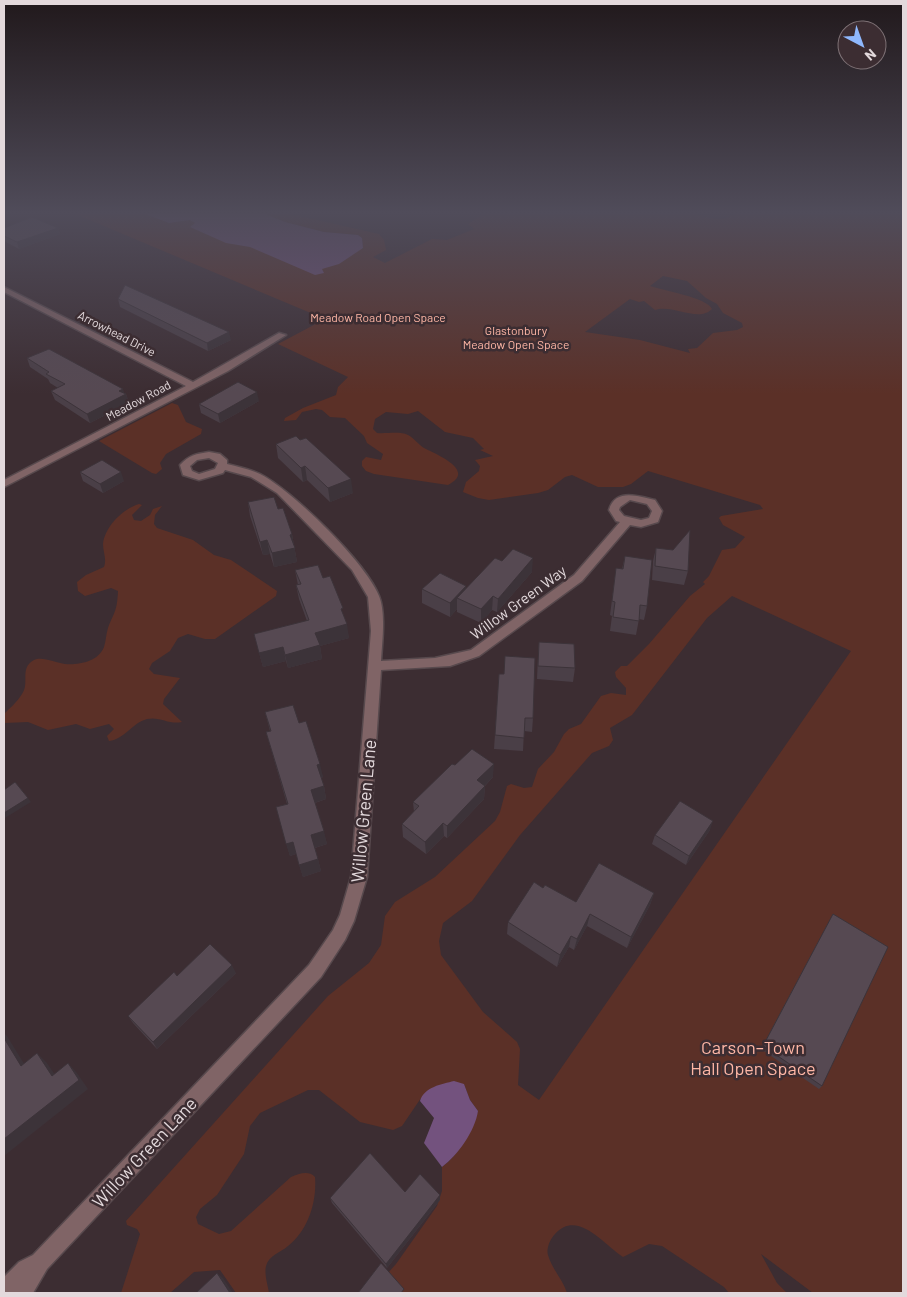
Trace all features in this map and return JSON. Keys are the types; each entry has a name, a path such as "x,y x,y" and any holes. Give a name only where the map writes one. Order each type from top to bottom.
{"street":[{"name":"Arrowhead Drive","path":"4,289 193,386"},
{"name":"Meadow Road","path":"4,484 193,386 282,335"},
{"name":"Willow Green Lane","path":"22,1293 40,1262 304,983 328,953 339,935 352,903 359,876 377,631 376,603 372,592 356,567 281,491 256,475 223,466"},
{"name":"Willow Green Way","path":"374,666 450,662 475,652 578,578 626,522"},
{"name":"Willow Green Lane","path":"4,1291 26,1269 40,1262"}],"green space":[{"path":"217,274 903,274 903,1293 813,1293 761,1254 777,1283 787,1293 729,1293 724,1287 662,1246 649,1244 623,1257 590,1232 582,1227 573,1225 564,1227 555,1234 550,1241 548,1250 550,1260 567,1293 370,1293 396,1264 437,1206 442,1191 442,1167 454,1156 468,1135 478,1111 470,1100 464,1084 421,1098 402,1126 393,1130 360,1122 319,1090 308,1090 260,1113 250,1126 244,1154 217,1195 200,1209 196,1217 198,1224 219,1234 231,1231 291,1177 306,1173 315,1177 313,1206 306,1224 295,1239 267,1262 265,1273 269,1293 236,1293 220,1270 194,1272 170,1293 121,1293 140,1234 137,1229 127,1225 126,1221 328,996 369,963 381,945 385,916 395,902 435,877 495,821 500,812 507,786 511,784 524,788 532,787 538,769 554,752 564,734 569,729 581,724 601,696 611,693 626,695 626,688 616,677 615,672 621,666 627,666 649,644 690,596 705,584 703,582 709,576 722,550 735,548 745,537 723,525 719,518 721,516 763,509 760,505 648,471 631,484 623,487 598,487 572,475 565,477 548,490 538,493 489,500 478,498 463,492 466,482 479,471 480,466 475,460 493,456 480,450 484,449 473,438 445,432 418,411 408,414 386,412 375,419 373,429 377,433 401,433 410,436 424,448 451,463 456,468 458,474 456,479 448,485 374,474 366,471 362,466 362,461 366,457 381,460 383,454 367,443 364,436 345,418 330,417 322,410 316,409 302,412 296,420 284,421 285,418 303,408 336,395 338,387 348,377 278,344 325,319","holes":["663,276 687,281 706,298 717,304 723,313 742,323 743,327 737,330 713,333 697,348 688,349 690,353 640,340 585,332 630,299 639,302 644,301 655,310 670,309 700,314 712,309 709,305 694,298 650,286","732,596 851,651 539,1100 518,1085 520,1049 517,1042 483,1012 441,955 439,941 443,923 472,901 520,835 592,753 609,746 613,740 610,728 632,715 707,618"]},
{"path":"172,403 178,405 186,422 202,429 201,434 166,454 160,463 162,469 156,474 99,441"},
{"path":"139,504 142,505 132,515 134,520 141,521 150,515 153,509 162,506 155,515 154,524 157,528 193,540 214,555 231,560 277,591 276,596 215,639 205,639 188,634 178,638 170,651 152,663 149,669 154,674 180,678 164,699 163,704 182,722 147,719 115,740 109,741 107,736 114,729 109,724 90,729 76,724 48,730 28,722 4,723 4,714 24,690 27,667 34,660 41,659 65,664 76,664 88,662 101,652 105,645 108,628 116,607 118,591 111,588 85,596 78,591 77,582 86,575 104,567 103,544 107,531 121,514"}],"shaded area":[{"path":"454,1081 464,1084 470,1100 478,1111 470,1134 465,1142 442,1167 424,1143 434,1118 420,1101 429,1089"}],"building":[{"path":"125,285 229,332 207,343 118,299"},
{"path":"49,349 123,389 119,391 126,394 87,414 51,391 65,384 46,374 49,372 27,358"},
{"path":"238,382 257,392 218,414 199,404"},
{"path":"296,436 300,440 306,438 351,479 328,488 305,466 301,468 276,444"},
{"path":"102,460 121,472 100,484 80,472"},
{"path":"274,497 278,509 283,508 295,548 272,553 267,540 260,542 248,502"},
{"path":"690,530 688,571 655,566 656,548 673,550"},
{"path":"513,549 533,558 498,599 493,596 481,609 457,598 495,558 502,561"},
{"path":"625,556 652,560 647,606 640,605 639,621 613,617 615,602 612,601 616,568 623,569"},
{"path":"318,565 323,578 330,576 343,608 341,609 347,624 315,633 320,645 285,655 283,647 259,653 254,634 309,620 296,585 301,584 295,570"},
{"path":"440,573 466,586 450,603 422,589"},
{"path":"539,642 574,644 575,668 538,666"},
{"path":"505,656 535,658 533,718 525,718 524,738 495,735 499,674 504,674"},
{"path":"293,705 299,723 306,721 320,764 317,765 324,786 311,790 324,831 311,835 318,859 299,865 293,842 286,844 276,807 288,804 266,732 271,731 265,712"},
{"path":"472,749 494,764 477,780 485,786 447,826 443,823 425,842 402,824 419,806 413,802 452,764 455,765"},
{"path":"15,782 28,798 4,813 4,790"},
{"path":"680,801 713,821 689,856 655,835"},
{"path":"599,863 654,893 631,937 590,914 577,939 571,936 560,955 508,922 534,882 543,888 545,885 576,902"},
{"path":"833,914 888,947 822,1086 763,1046"},
{"path":"210,944 232,965 153,1042 128,1016 174,972 177,976"},
{"path":"4,1038 21,1066 37,1053 52,1076 68,1063 79,1080 4,1139"},
{"path":"370,1153 405,1192 420,1174 440,1195 386,1264 330,1198"},
{"path":"381,1263 404,1289 401,1293 358,1293"},
{"path":"217,1273 230,1293 196,1293"}],"park label":[{"name":"Meadow Road Open Space","path":"378,317"},
{"name":"Glastonbury Meadow Open Space","path":"516,337"},
{"name":"Carson–Town Hall Open Space","path":"753,1057"}]}
